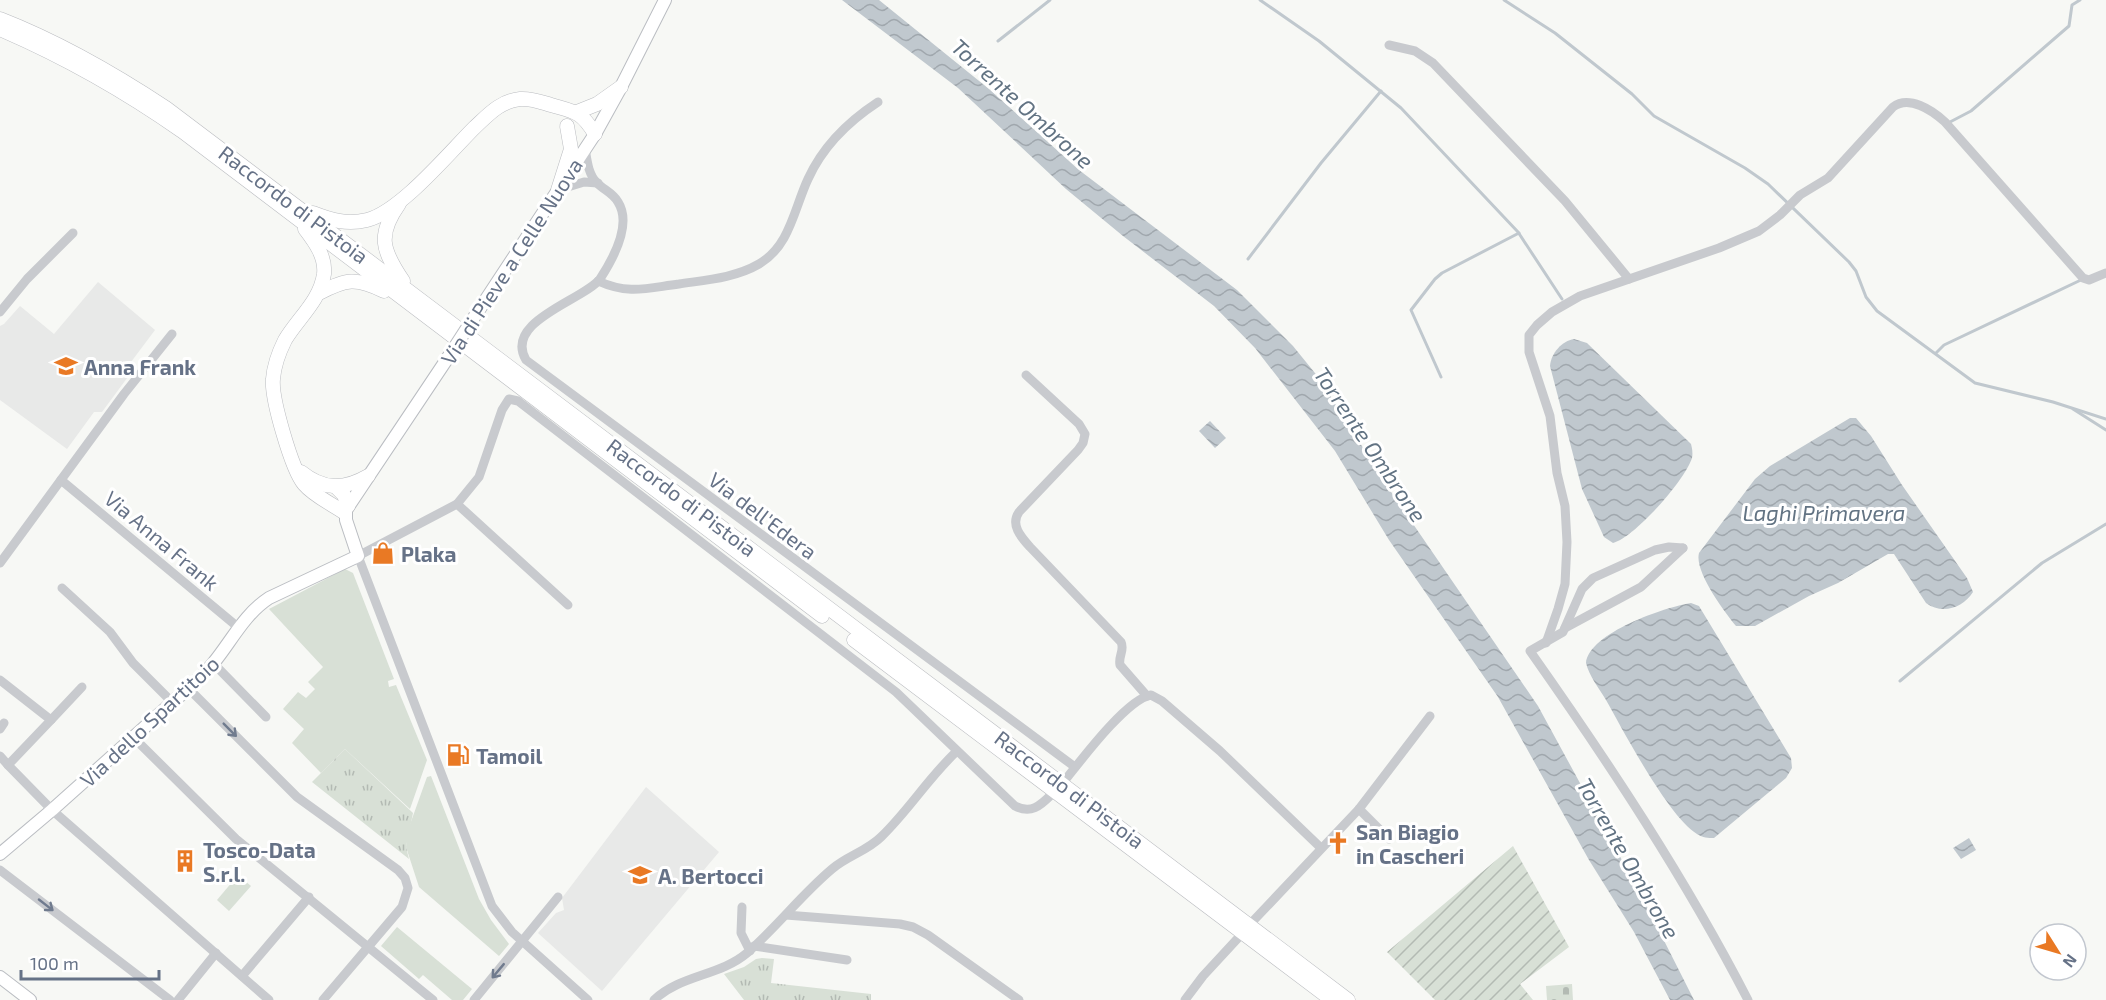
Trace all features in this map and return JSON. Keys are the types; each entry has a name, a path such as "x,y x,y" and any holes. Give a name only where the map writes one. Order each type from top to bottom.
{"highway":[{"name":"Raccordo di Pistoia","path":"0,19 41,36 117,76 166,108 299,214 1332,1000"},
{"name":"Raccordo di Pistoia","path":"0,29 65,60 138,101 299,214"},
{"path":"577,112 597,104 621,87"},
{"path":"299,214 356,222 372,218 404,197 498,106 520,99 577,112 595,134"},
{"path":"541,102 567,126 578,132 595,134"},
{"path":"558,190 571,149 567,126"},
{"path":"404,197 388,222 384,244 410,298"},
{"path":"299,214 322,257 324,274 319,293 286,339 276,360 273,379 276,405 295,467 306,486 346,509"},
{"path":"319,293 340,283 354,281 410,298"},
{"name":"Raccordo di Pistoia","path":"410,298 1348,1000"},
{"path":"295,467 314,481 336,487 351,484 368,476"},
{"path":"336,487 344,495 346,509"}],"main road":[{"name":"Via di Pieve a Celle Nuova","path":"346,509 595,134 665,0"},
{"path":"346,509 358,556"},
{"name":"Via dello Spartitoio","path":"1,850 52,810 189,689 214,664 254,610 269,598 358,556"},
{"path":"0,976 30,1000"}],"street":[{"path":"1389,45 1415,51 1433,63 1565,201 1629,279"},
{"path":"1546,643 1564,584 1566,518 1552,448 1550,417 1530,359 1528,339 1537,325 1563,304 1752,234 1784,211 1794,200 1828,178 1893,107 1906,101 1937,115 1945,122 2083,278 2089,280 2106,273"},
{"path":"585,148 590,171 598,183 618,202 622,211 623,226 617,245 598,281 618,289 636,289 705,280 760,264 779,245 791,227 808,179 822,156 849,123 878,102"},
{"path":"558,190 578,183 598,183"},
{"path":"0,312 27,279 73,233"},
{"name":"Via dell'Edera","path":"598,281 590,289 549,311 532,327 522,347 522,354 528,363 1075,767"},
{"path":"0,563 124,394 172,334"},
{"path":"1026,375 1079,424 1085,438 1078,450 1016,515 1015,525 1022,537 1121,642 1123,648 1119,659 1120,664 1147,696 1158,698 1203,737 1321,848"},
{"name":"Via dello Spartitoio","path":"358,556 457,504 479,477 502,410 509,399 518,401 896,692 957,751"},
{"name":"Via Anna Frank","path":"61,480 239,628"},
{"path":"457,504 568,605"},
{"path":"1565,628 1641,587 1683,548 1669,547 1655,550 1593,578 1582,589 1565,628 1560,634 1530,651 1609,764 1694,898 1748,1000"},
{"path":"358,556 489,899 500,918 522,941 588,1000"},
{"path":"62,588 110,632 133,663 173,703"},
{"path":"214,664 266,717"},
{"path":"0,680 51,720"},
{"path":"8,765 82,687"},
{"path":"189,689 297,797 391,864 405,878 408,888 405,901 323,1000"},
{"path":"1066,779 1108,728 1147,696"},
{"path":"1254,920 1359,809 1430,716"},
{"path":"134,738 227,831 433,1000"},
{"path":"654,1000 673,986 730,963 752,949 834,867 879,839 957,751 1019,808 1034,809 1051,795"},
{"path":"0,756 52,810 269,1000"},
{"path":"1359,809 1389,839"},
{"path":"0,870 170,1000"},
{"path":"242,976 309,897"},
{"path":"474,1000 558,897"},
{"path":"742,907 741,933 752,949 846,960"},
{"path":"786,915 913,927 928,935 1019,1000"},
{"path":"1185,1000 1203,976 1239,937"},
{"path":"178,1000 216,952"},
{"path":"330,992 338,1000"}],"shaded area":[{"name":"Anna Frank","path":"98,282 155,330 131,362 133,370 102,412 94,412 67,449 0,400 0,326 20,306 54,334"},
{"name":"A. Bertocci","path":"646,787 719,852 602,991 538,933 556,913 564,910 562,898"}],"green space":[{"path":"345,569 353,573 394,679 388,681 389,687 396,685 427,760 410,809 345,749 321,773 292,743 304,729 283,709 298,692 306,698 315,689 308,682 323,667 269,609"},
{"path":"345,749 413,813 406,847 409,859 312,782"},
{"path":"431,776 479,899 509,944 499,956 419,887 406,847 408,830 427,777"},
{"path":"1513,846 1569,947 1520,984 1533,1000 1435,1000 1387,952"},
{"path":"238,875 251,886 229,911 217,900"},
{"path":"397,927 472,989 463,1000 452,1000 423,975 419,979 381,946"},
{"path":"762,958 774,959 771,983 871,994 871,1000 744,1000 724,974"},
{"path":"1572,984 1573,1000 1547,1000 1546,986"}],"water":[{"path":"842,0 879,0 989,89 1079,170 1237,290 1293,346 1319,378 1387,486 1538,706 1641,895 1694,1000 1670,1000 1634,932 1589,860 1498,697 1389,540 1335,451 1255,348 1214,306 1066,189 958,88"},
{"path":"1574,339 1587,343 1692,447 1692,458 1670,493 1634,530 1613,543 1604,537 1582,489 1550,366 1552,357 1558,348"},
{"name":"Laghi Primavera","path":"1850,418 1856,418 1871,436 1967,578 1973,592 1958,606 1945,609 1932,607 1926,603 1894,554 1888,554 1755,626 1736,626 1705,580 1699,553 1755,479 1770,466"},
{"path":"1210,421 1226,438 1215,448 1199,431"},
{"path":"1691,603 1699,606 1791,758 1792,768 1786,778 1714,838 1697,834 1673,810 1635,752 1586,663 1590,652 1614,632 1647,616"},
{"path":"1969,838 1976,850 1961,859 1953,848"}],"waterway":[{"path":"998,41 1050,0"},
{"path":"1260,0 1319,41 1401,108 1518,232 1562,299"},
{"path":"1504,0 1555,33 1632,94 1654,116 1745,168 1768,184 1849,262 1856,271 1866,297 1877,311 1975,383 2053,402 2106,419"},
{"path":"1950,122 1971,111 2069,26 2072,5 2080,0"},
{"path":"1248,259 1321,163 1381,91"},
{"path":"1441,377 1411,310 1442,273 1519,233"},
{"path":"1936,353 1944,345 2083,279"},
{"path":"2073,409 2106,430"},
{"path":"1900,681 2042,563 2106,524"}],"place":[{"name":"Anna Frank","path":"66,366"},
{"name":"Plaka","path":"383,553"},
{"name":"Tamoil","path":"458,755"},
{"name":"San Biagio in Cascheri","path":"1338,843"},
{"name":"Tosco-Data S.r.l.","path":"185,861"},
{"name":"A. Bertocci","path":"640,875"}],"water label":[{"name":"Torrente Ombrone","path":"1023,103"},
{"name":"Torrente Ombrone","path":"1371,444"},
{"name":"Torrente Ombrone","path":"1629,858"}]}
